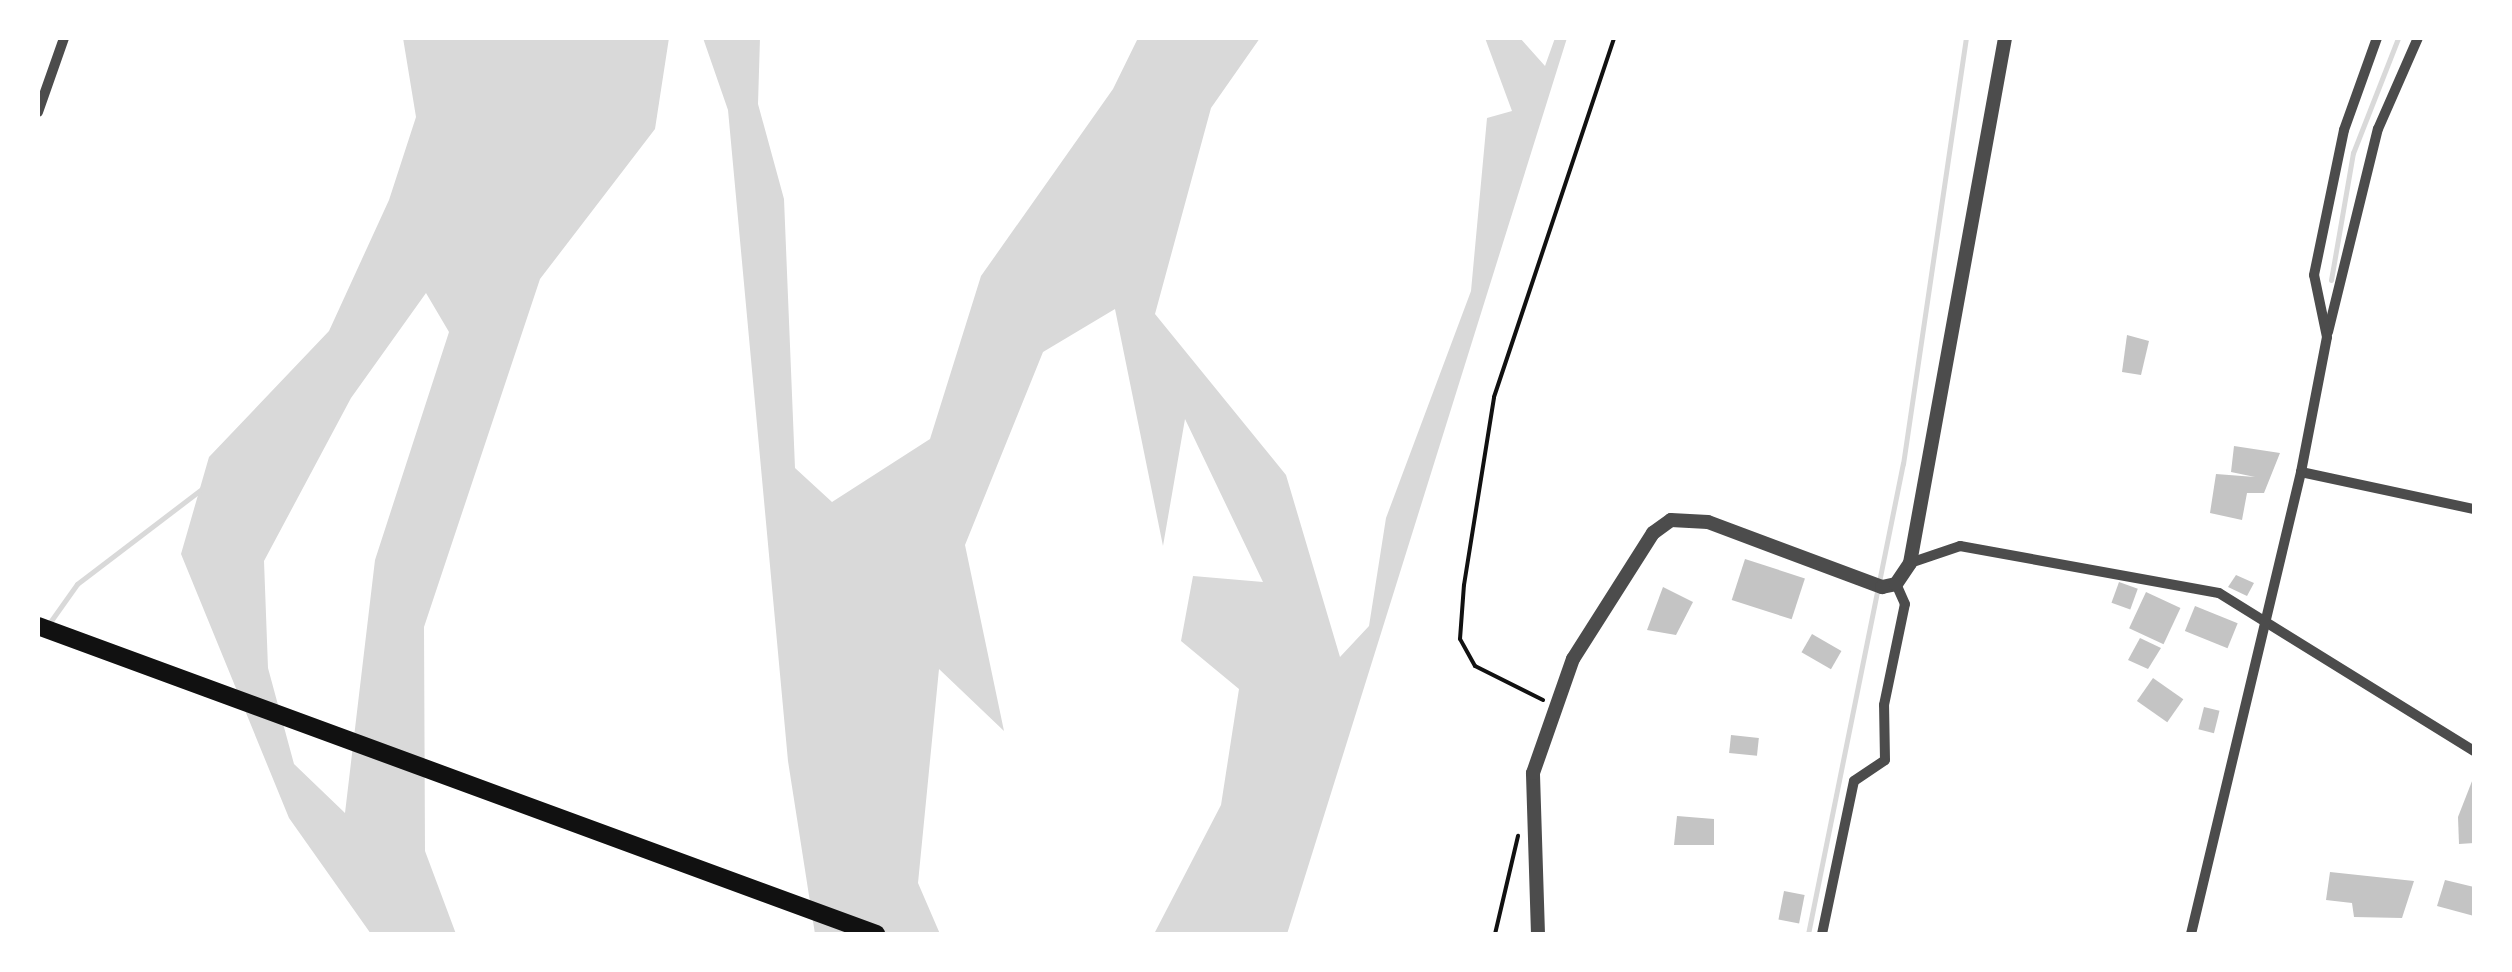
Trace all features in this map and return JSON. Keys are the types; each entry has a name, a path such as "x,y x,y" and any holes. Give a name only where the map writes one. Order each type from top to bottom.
{"highway":[{"path":"38,626 876,934"}],"street":[{"path":"38,112 64,38"},
{"path":"1538,934 1533,773 1553,705 1653,533 1671,520 1708,522 1882,587 1896,584 1910,563 2005,38"},
{"path":"2326,337 2314,276 2344,130 2377,38"},
{"path":"2191,934 2301,472 2326,337 2378,129 2418,38"},
{"path":"2301,472 2474,509"},
{"path":"1910,563 1960,546 2178,579 2266,614 2474,750"},
{"path":"1822,934 1854,780 1885,760 1884,705 1904,604 1896,584"}],"path":[{"path":"1553,705 1475,666 1460,639 1464,584 1494,397 1614,38"},
{"path":"1494,934 1520,827"}],"shaded area":[{"path":"403,38 669,38 655,129 540,279 424,627 425,851 456,934 371,934 289,818 181,554 209,457 329,331 389,200 416,117","holes":["426,293 449,332 375,560 345,813 294,764 268,668 264,561 351,398"]},
{"path":"703,38 760,38 758,104 784,199 795,468 832,502 930,439 981,276 1113,89 1138,38 1260,38 1211,108 1155,314 1286,475 1340,657 1369,626 1386,518 1471,291 1487,118 1512,111 1485,38 1520,38 1545,66 1555,38 1567,38 1287,934 1154,934 1221,805 1239,689 1181,641 1193,576 1263,582 1185,419 1163,546 1115,309 1043,352 965,545 1004,731 939,669 918,883 940,934 815,934 788,761 728,110"}],"building":[{"path":"2127,335 2149,341 2141,375 2122,372"},
{"path":"2234,446 2280,453 2264,493 2247,493 2242,520 2210,513 2216,474 2255,477 2231,472"},
{"path":"1745,559 1805,578 1792,619 1732,600"},
{"path":"2236,575 2254,583 2247,596 2228,587"},
{"path":"2119,582 2138,589 2130,610 2111,603"},
{"path":"1663,587 1693,602 1676,635 1647,630"},
{"path":"2146,592 2180,608 2164,644 2129,628"},
{"path":"2195,606 2238,623 2228,648 2185,631"},
{"path":"1812,634 1841,651 1831,669 1802,652"},
{"path":"2140,638 2161,648 2148,669 2128,660"},
{"path":"2153,678 2183,699 2167,722 2137,701"},
{"path":"2204,707 2220,711 2214,733 2198,729"},
{"path":"1731,735 1759,738 1757,756 1729,753"},
{"path":"2474,776 2474,843 2459,844 2458,817"},
{"path":"1677,816 1714,819 1714,845 1674,845"},
{"path":"2330,872 2414,881 2402,918 2354,917 2352,903 2326,900"},
{"path":"2445,880 2474,887 2474,916 2437,906"},
{"path":"1784,891 1805,895 1799,923 1778,919"}],"waterway":[{"path":"1808,934 1903,464 1966,38"},
{"path":"2331,280 2353,153 2398,38"},
{"path":"48,625 77,584 203,488"}]}
